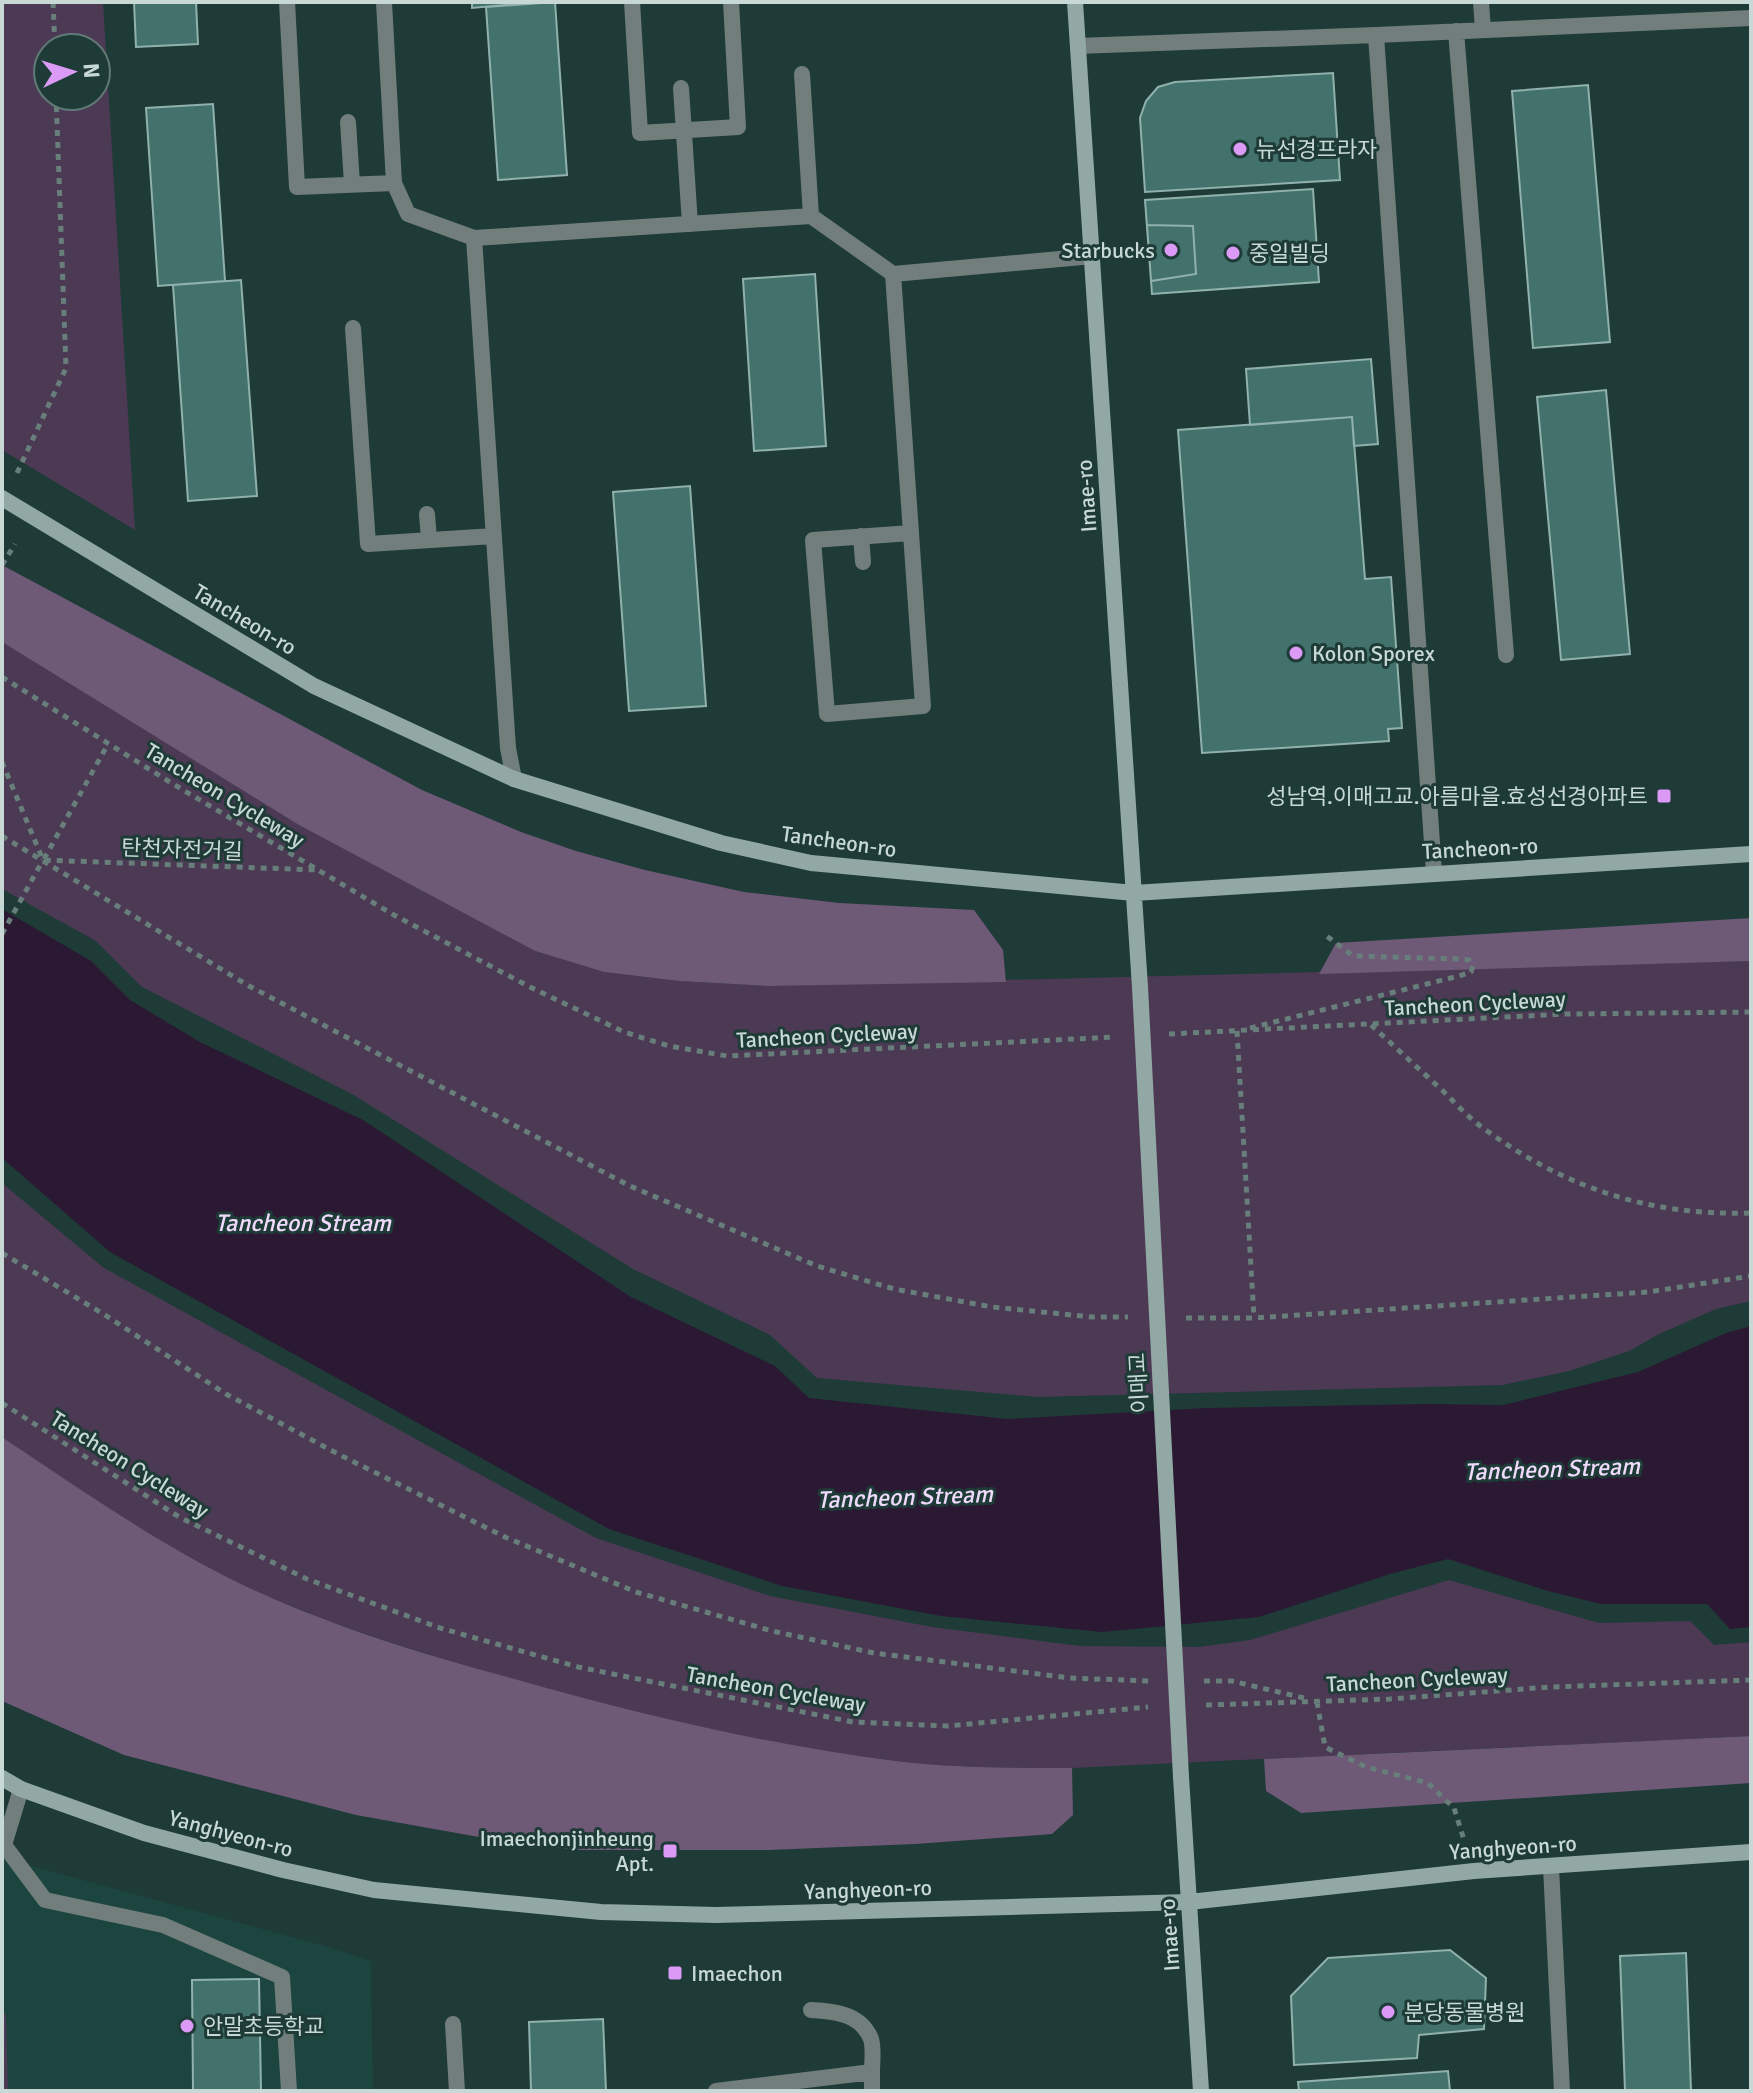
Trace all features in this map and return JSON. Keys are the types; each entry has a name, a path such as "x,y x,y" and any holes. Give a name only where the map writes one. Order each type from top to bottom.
{"main road":[{"name":"Imae-ro","path":"1075,2 1140,987"},
{"name":"Tancheon-ro","path":"2,498 314,686 514,779 721,843 811,863 1134,893 1751,854"},
{"name":"이매교","path":"1140,987 1181,1777"},
{"name":"Imae-ro","path":"1181,1777 1201,2091"},
{"name":"Yanghyeon-ro","path":"2,1778 21,1789 144,1833 283,1870 374,1890 601,1912 716,1915 1189,1902 1474,1871 1751,1852"}],"street":[{"path":"287,2 297,187 394,183"},
{"path":"384,2 394,183 408,214 474,238 811,216 893,274 1093,256"},
{"path":"632,2 640,133 738,127 731,2"},
{"path":"1481,2 1483,30"},
{"path":"1078,46 1751,18"},
{"path":"1456,31 1506,655"},
{"path":"1376,35 1434,872"},
{"path":"802,74 811,216"},
{"path":"681,88 690,224"},
{"path":"348,122 352,184"},
{"path":"474,238 508,748 514,779"},
{"path":"893,274 911,533 923,706 827,714 813,540 911,533"},
{"path":"353,328 368,544 494,536"},
{"path":"427,514 429,540"},
{"path":"861,536 863,562"},
{"path":"21,1789 4,1845 45,1900 163,1925 282,1977 289,2091"},
{"path":"1551,1867 1562,2091"},
{"path":"811,2010 834,2011 858,2021 871,2041 872,2091"},
{"path":"453,2024 457,2091"},
{"path":"716,2091 872,2072"}],"path":[{"path":"53,2 54,32"},
{"path":"16,474 66,368 57,112"},
{"path":"2,565 15,544"},
{"name":"Tancheon Cycleway","path":"2,677 394,915 530,987 624,1032 669,1046 727,1056 1125,1036"},
{"path":"2,934 108,744"},
{"path":"2,762 43,860"},
{"path":"2,836 249,986 630,1186 817,1266 894,1289 992,1307 1092,1317 1134,1317"},
{"name":"탄천자전거길","path":"43,860 319,870"},
{"path":"1254,1318 1237,1031 1459,976 1471,972 1473,966 1469,960 1459,959 1353,956 1324,934"},
{"name":"Tancheon Cycleway","path":"1157,1035 1566,1014 1751,1012"},
{"path":"1370,1024 1481,1127 1536,1164 1593,1191 1717,1214 1751,1213"},
{"path":"2,1253 226,1394 327,1449 505,1537 636,1592 772,1631 874,1653 1070,1678 1155,1681"},
{"path":"1176,1318 1254,1318 1648,1292 1751,1276"},
{"name":"Tancheon Cycleway","path":"2,1403 179,1517 307,1579 440,1628 578,1667 853,1722 948,1726 1148,1707"},
{"name":"Tancheon Cycleway","path":"1194,1706 1751,1680"},
{"path":"1201,1681 1232,1681 1317,1702 1325,1747 1366,1767 1428,1783 1454,1808 1474,1871"}],"shaded area":[{"path":"2,2 103,2 105,32 32,32 32,112 110,112 135,530 2,450"},
{"path":"2,565 422,790 521,832 645,870 744,892 839,903 974,910 1003,950 1006,982 767,986 679,981 604,972 535,951 299,825 2,642"},
{"path":"2,642 299,825 535,951 604,972 679,981 767,986 1751,961 1751,1301 1716,1309 1629,1351 1569,1371 1503,1385 1038,1397 817,1378 770,1335 633,1269 352,1094 142,987 96,941 2,889"},
{"path":"1751,918 1751,961 1319,974 1336,943"},
{"path":"2,1183 104,1268 596,1538 770,1596 932,1627 1080,1646 1199,1647 1250,1640 1449,1580 1599,1623 1690,1621 1714,1645 1751,1642 1751,1736 1072,1768 940,1765 848,1754 703,1727 559,1692 408,1648 306,1612 208,1567 118,1514 2,1437"},
{"path":"2,1437 118,1514 208,1567 273,1598 376,1638 565,1693 753,1738 918,1763 1072,1768 1073,1815 1052,1834 915,1844 769,1850 576,1850 490,1839 356,1815 124,1755 2,1701"},
{"path":"1751,1736 1751,1783 1301,1813 1266,1791 1264,1759"},
{"name":"안말초등학교","path":"2,1858 371,1961 373,2091 2,2091"},
{"path":"2,2014 6,2014 8,2091 2,2091"}],"water":[{"name":"Tancheon Stream","path":"2,909 91,961 130,1000 200,1042 363,1120 631,1297 775,1366 809,1398 1008,1419 1207,1408 1503,1405 1638,1372 1726,1333 1751,1326 1751,1627 1730,1629 1707,1604 1601,1604 1548,1591 1448,1559 1390,1574 1259,1617 1102,1632 941,1616 782,1586 609,1529 110,1252 2,1158"}],"building":[{"path":"134,2 196,2 198,44 136,47"},
{"path":"472,2 538,2 472,8"},
{"path":"555,2 567,175 498,180 486,7"},
{"name":"뉴선경프라자","path":"1333,73 1340,180 1145,192 1140,118 1146,101 1158,87 1175,82"},
{"path":"1588,85 1610,342 1533,348 1512,91"},
{"path":"213,104 225,281 158,286 146,108"},
{"name":"중일빌딩","path":"1313,189 1319,282 1152,294 1145,200"},
{"name":"Starbucks","path":"1147,225 1193,226 1196,274 1151,281"},
{"path":"815,274 826,446 754,451 743,279"},
{"path":"241,280 257,496 188,501 173,285"},
{"path":"1371,359 1378,444 1354,446 1352,417 1250,425 1246,369"},
{"path":"1606,390 1630,654 1561,660 1537,397"},
{"name":"Kolon Sporex","path":"1352,417 1365,579 1391,577 1402,728 1388,729 1389,741 1202,753 1178,430"},
{"path":"690,486 706,706 629,711 613,492"},
{"name":"분당동물병원","path":"1450,1950 1486,1978 1484,2029 1419,2035 1417,2058 1294,2065 1291,1996 1328,1958"},
{"path":"1686,1953 1691,2091 1625,2091 1620,1956"},
{"path":"259,1979 261,2091 193,2091 192,1980"},
{"path":"603,2019 606,2091 531,2091 529,2022"},
{"path":"1448,2071 1450,2091 1299,2091 1298,2082"}],"place":[{"name":"뉴선경프라자","path":"1240,149"},
{"name":"Starbucks","path":"1171,250"},
{"name":"중일빌딩","path":"1233,253"},
{"name":"Kolon Sporex","path":"1296,653"},
{"name":"성남역.이매고교.아름마을.효성선경아파트","path":"1664,796"},
{"name":"Imaechonjinheung Apt.","path":"670,1851"},
{"name":"Imaechon","path":"675,1973"},
{"name":"분당동물병원","path":"1388,2012"},
{"name":"안말초등학교","path":"187,2026"}]}
